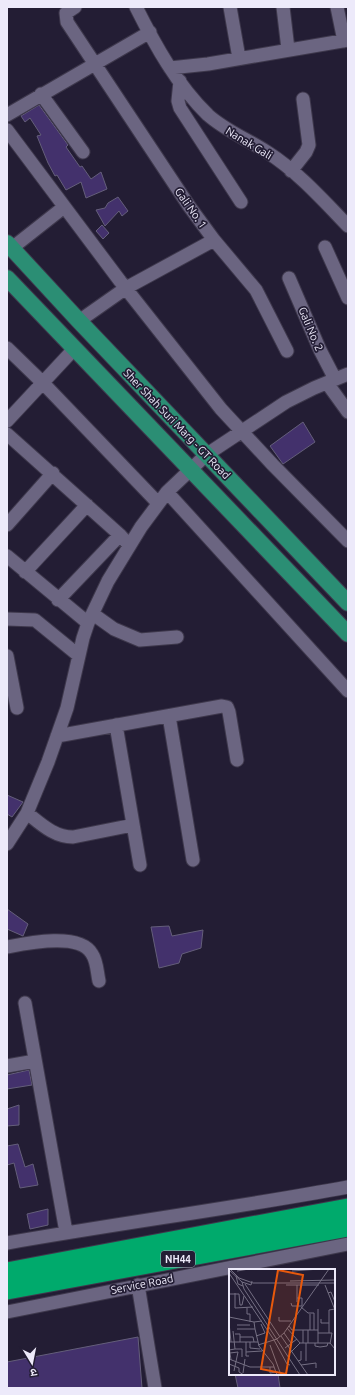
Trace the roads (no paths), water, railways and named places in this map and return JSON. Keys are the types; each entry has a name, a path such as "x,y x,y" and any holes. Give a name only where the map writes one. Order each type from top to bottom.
{"highway":[{"name":"NH44","path":"7,1272 348,1208"},
{"name":"NH44","path":"7,1290 348,1227"}],"main road":[{"name":"Sher Shah Suri Marg - GT Road","path":"10,246 79,321 348,603"},
{"name":"Sher Shah Suri Marg - GT Road","path":"7,278 348,634"}],"street":[{"name":"Gali No. 1","path":"75,7 67,11 66,18 95,65 185,200 214,240 256,290 287,351"},
{"name":"Nanak Gali","path":"137,7 170,68 202,108 217,123 267,152 291,171 348,225"},
{"path":"230,7 239,58"},
{"path":"282,7 288,49"},
{"path":"170,68 346,40 338,7"},
{"path":"7,115 150,32"},
{"path":"180,81 178,101 182,112 241,202"},
{"path":"41,94 83,152"},
{"path":"291,171 306,152 309,145 303,99"},
{"path":"7,130 126,288 242,433 348,541"},
{"path":"10,246 64,207"},
{"path":"79,321 126,288 214,240"},
{"path":"325,247 348,298"},
{"name":"Gali No. 2","path":"289,278 320,350 331,381 348,412"},
{"path":"7,348 43,383 158,503"},
{"path":"7,421 75,348"},
{"path":"58,600 124,540 167,492 206,455 242,433 286,402 348,374"},
{"path":"7,434 53,473 124,540"},
{"path":"7,525 53,473"},
{"path":"167,492 348,691"},
{"path":"25,572 87,505"},
{"path":"7,844 26,813 38,788 66,708 78,655 90,619 124,540"},
{"path":"7,556 58,600 90,619 140,640 177,637"},
{"path":"7,620 34,620 78,655"},
{"path":"7,656 10,689 16,708"},
{"path":"57,736 222,706 227,707 237,760"},
{"path":"169,716 193,860"},
{"path":"116,725 140,865"},
{"path":"26,813 56,834 64,837 73,837 133,825"},
{"path":"7,947 61,941 76,943 87,947 93,954 99,981"},
{"path":"26,1003 66,1232"},
{"path":"7,1066 35,1061"},
{"path":"7,1243 66,1232 266,1202 348,1186"},
{"name":"Service Road","path":"7,1312 348,1244"},
{"path":"138,1285 155,1388"}]}
